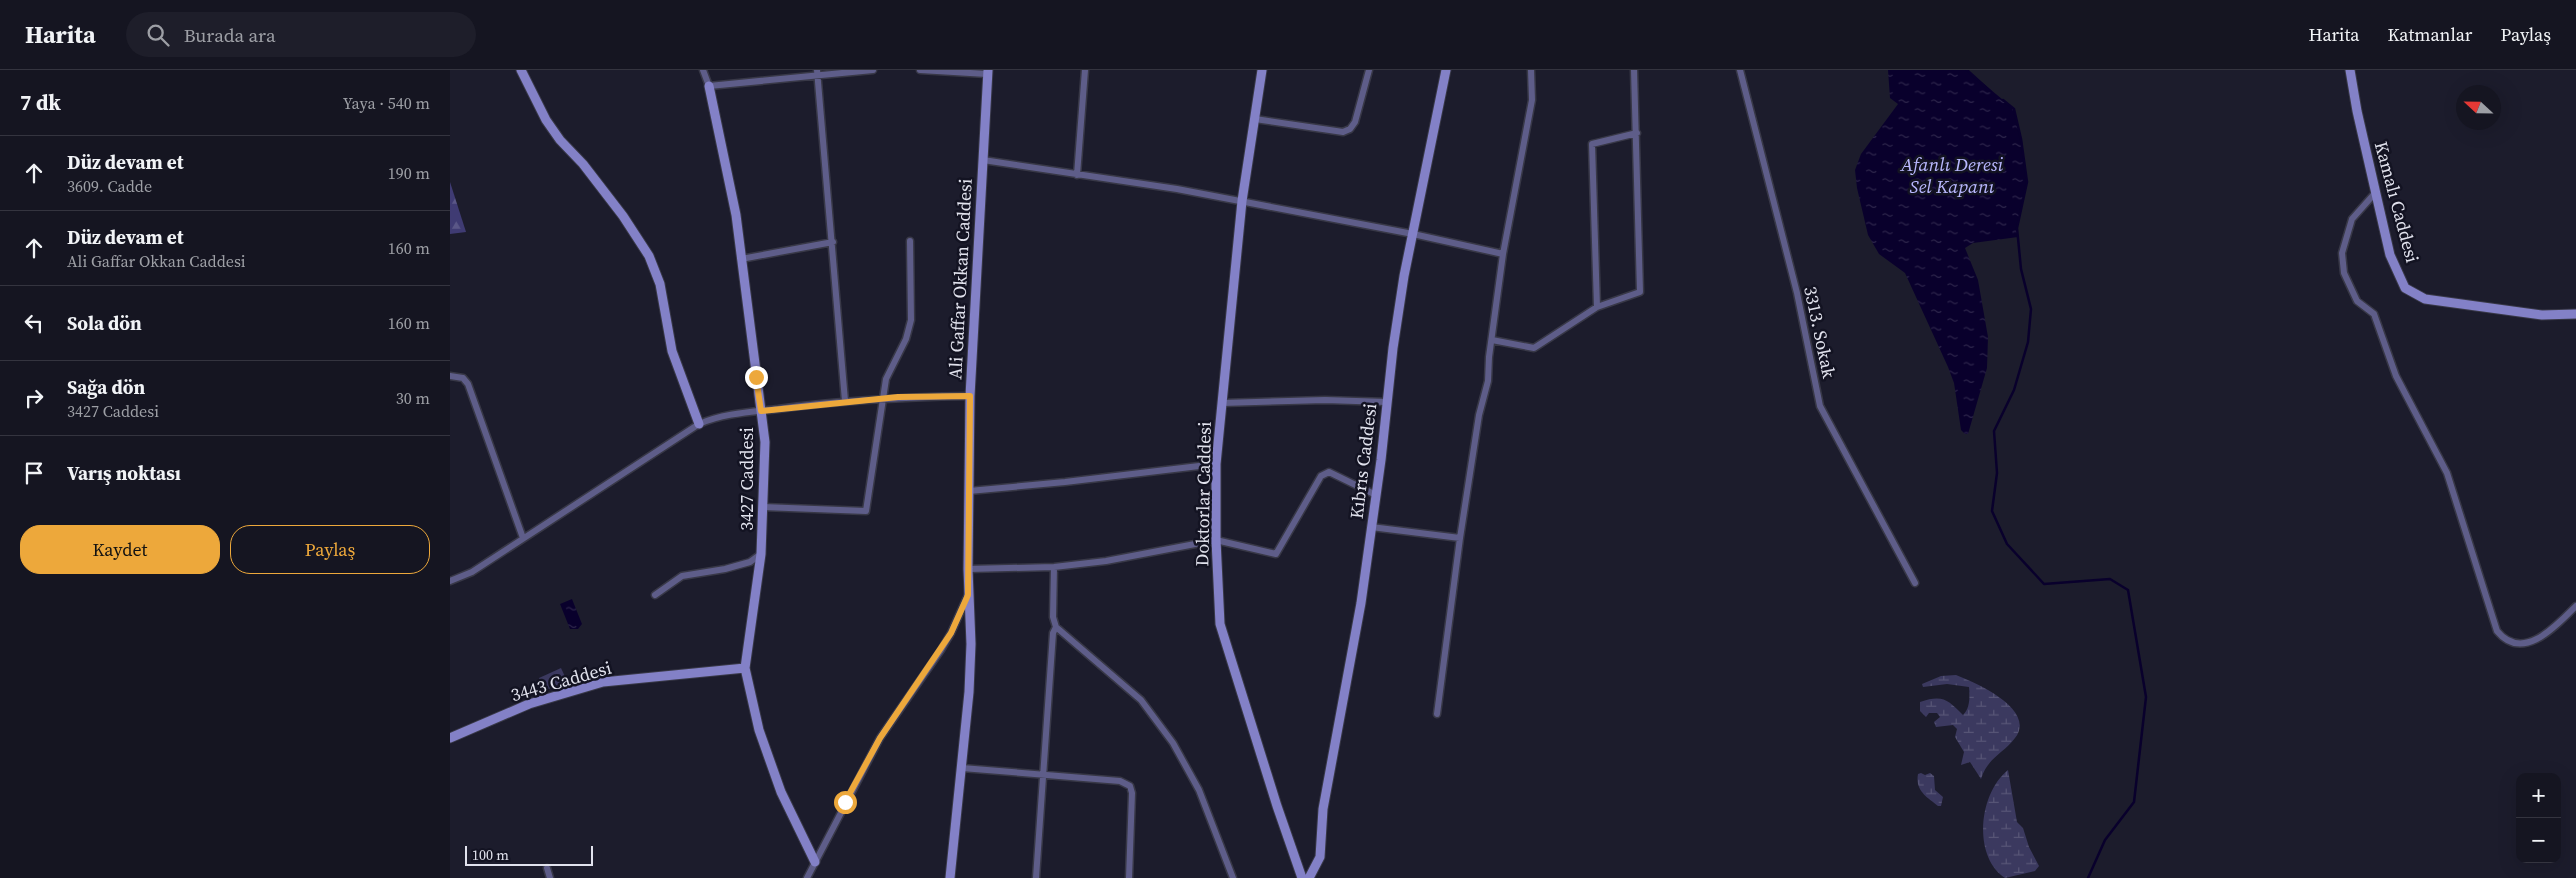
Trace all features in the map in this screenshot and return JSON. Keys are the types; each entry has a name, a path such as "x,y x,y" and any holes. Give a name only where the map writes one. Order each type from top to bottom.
{"street":[{"path":"521,70 555,133 583,164 612,201 649,256 660,284 672,351 699,424"},
{"path":"703,70 709,86 817,72 873,70"},
{"path":"920,70 988,72"},
{"path":"1077,175 1085,70"},
{"name":"Doktorlar Caddesi","path":"1262,70 1242,201 1216,464 1216,540 1220,624 1277,806 1302,878"},
{"path":"1255,119 1342,132 1350,129 1355,122 1369,70"},
{"name":"Kıbrıs Caddesi","path":"1309,878 1320,857 1323,809 1361,603 1372,527 1394,339 1446,70"},
{"path":"1437,714 1460,538 1479,415 1488,381 1488,357 1492,340 1503,254 1532,100 1531,70"},
{"path":"1492,340 1534,348 1597,307 1640,292 1634,70"},
{"name":"3313. Sokak","path":"1740,70 1792,274 1820,406 1915,583"},
{"name":"Kamalı Caddesi","path":"2350,70 2390,255 2406,288 2425,299 2542,315 2576,314"},
{"path":"817,72 833,242 845,401"},
{"name":"Ali Gaffar Okkan Caddesi","path":"950,878 962,768 971,644 968,595 970,396 988,72"},
{"name":"3427 Caddesi","path":"709,86 736,215 765,442 761,554 745,668 759,730 781,792 815,862"},
{"path":"1597,307 1592,144 1637,133"},
{"path":"982,160 1242,201 1413,234 1503,254"},
{"path":"2376,192 2352,218 2342,253 2344,273 2357,301 2374,314 2396,376 2447,473 2497,631 2504,640 2512,643 2536,640 2548,633 2576,606"},
{"path":"763,507 866,511 886,379 906,339 911,320 910,241"},
{"path":"741,259 833,242"},
{"path":"450,376 463,378 468,384 523,538"},
{"path":"450,581 472,572 699,424 715,417 845,401 970,396"},
{"path":"1222,403 1325,400 1387,402"},
{"path":"969,490 1065,482 1216,464"},
{"path":"968,569 1054,567 1106,560 1216,540 1276,554 1321,476 1329,472 1376,494"},
{"path":"1372,527 1460,538"},
{"path":"655,594 682,576 724,569 750,562 761,554"},
{"path":"1054,567 1053,617 1056,627 1141,700 1173,743 1199,790 1233,878"},
{"path":"807,878 880,738 951,633 968,595"},
{"path":"1036,878 1053,632 1056,627"},
{"name":"3443 Caddesi","path":"450,738 529,704 603,682 745,668"},
{"path":"962,768 1120,781 1130,786 1132,793 1129,878"},
{"path":"547,868 550,878"}],"green space":[{"path":"450,182 466,232 450,234"},
{"path":"561,668 567,681 544,691 539,678"},
{"path":"1956,675 1977,684 2002,699 2018,717 2020,728 2015,738 1992,761 1981,779 1970,762 1961,765 1964,752 1955,737 1957,729 1953,725 1936,727 1934,722 1940,717 1937,713 1929,713 1926,717 1920,711 1920,702 1940,699 1949,702 1963,715 1968,706 1969,687 1947,684 1923,687 1922,684 1941,676"},
{"path":"2008,770 2017,822 2023,828 2029,847 2039,866 2035,871 2005,878 1994,868 1987,855 1983,824 1991,793 1998,780"},
{"path":"1930,773 1934,776 1935,790 1943,797 1941,806 1930,800 1920,789 1918,774 1925,775"}],"water":[{"name":"Afanlı Deresi Sel Kapanı","path":"1888,70 1967,70 2014,109 2021,139 2027,182 2017,228 2018,237 1973,243 1965,248 1978,280 1988,337 1987,368 1968,434 1961,430 1954,383 1948,367 1905,273 1879,254 1868,235 1857,188 1855,170 1861,154 1898,104 1890,98"},
{"path":"572,599 582,624 578,629 570,629 560,604"}],"waterway":[{"path":"1967,70 1990,91"},
{"path":"2003,100 2014,109 2021,139 2027,182 2017,228 2021,269 2031,309 2028,342 2014,390 1994,431 1997,473 1992,511 2007,544 2044,584 2110,579 2128,590 2146,697 2134,802 2105,840 2088,878"}],"route":[{"path":"756,377 761,411 898,397 970,396 968,595 941,650 880,738 845,802"}]}
